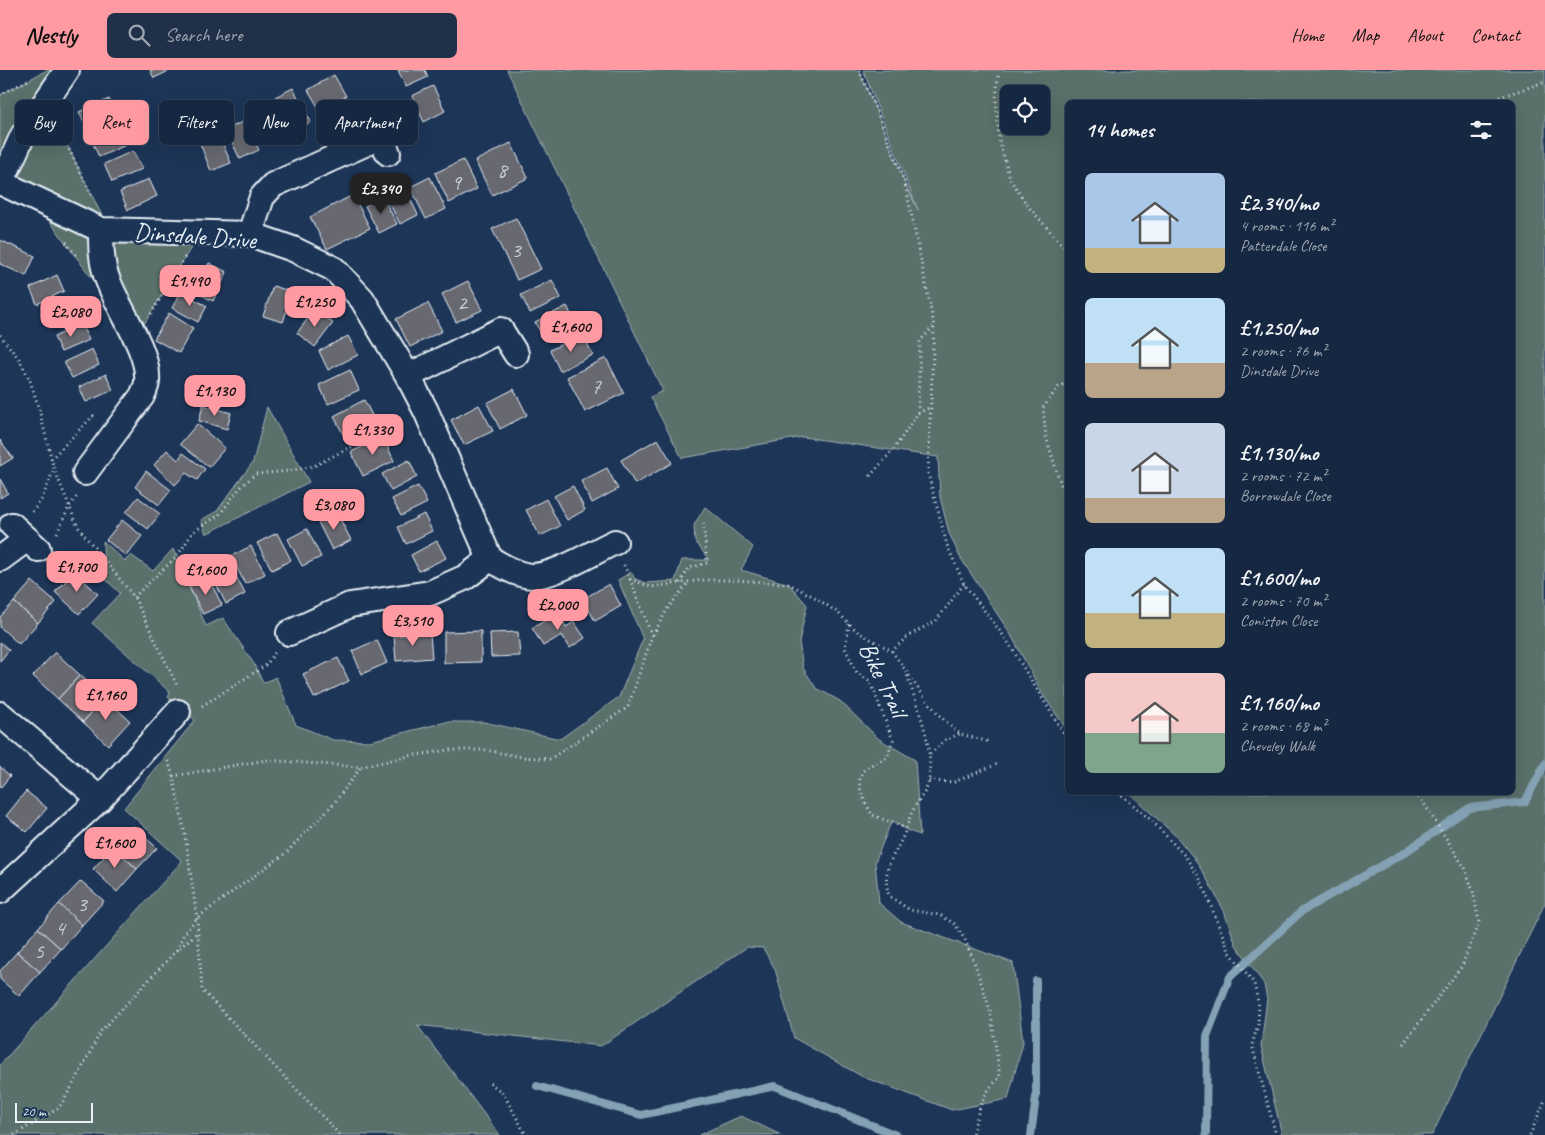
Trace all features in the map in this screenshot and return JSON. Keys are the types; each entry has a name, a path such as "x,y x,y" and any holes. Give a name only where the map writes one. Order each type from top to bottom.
{"street":[{"path":"47,100 67,70"},
{"path":"250,234 262,197 272,184 380,136 388,153"},
{"path":"1,182 18,145"},
{"name":"Dinsdale Drive","path":"1,182 105,230 250,234 293,249 334,269 362,299 408,376 426,411 490,559"},
{"path":"85,473 111,430 142,396 147,382 147,367 106,274 101,254 105,230"},
{"path":"408,376 501,330 516,354"},
{"path":"0,559 24,536"},
{"path":"289,633 350,606 430,594 466,577 490,559 511,570 532,576 552,572 615,542"},
{"path":"0,891 100,799 178,712"},
{"path":"0,714 100,799"}],"path":[{"path":"859,70 905,183 934,326 928,473 947,545 964,584 1006,639 1065,735"},
{"path":"998,76 996,99 999,139 1010,179 1027,205 1065,249"},
{"path":"0,95 32,78"},
{"path":"1491,100 1545,82"},
{"path":"66,145 105,230"},
{"path":"136,339 200,233"},
{"path":"65,241 81,263"},
{"path":"918,413 920,341 934,326"},
{"path":"0,335 19,359 30,380 39,409 50,460 78,527 134,597 176,682 178,712 199,708 266,665 289,633"},
{"path":"1065,385 1059,386 1044,408 1046,437 1065,497"},
{"path":"870,476 894,449 918,413 931,407"},
{"path":"134,597 178,554 193,532 219,515 239,488 255,474 289,471 314,466 413,415 426,411"},
{"path":"50,460 93,416 111,430"},
{"path":"24,536 54,469"},
{"path":"680,584 689,568 707,564 703,521"},
{"path":"615,542 652,636"},
{"path":"630,579 651,587 702,580 737,580 789,584 816,598 837,612 858,632 892,651 924,697 941,717 960,734 990,742"},
{"path":"173,776 266,760 360,767 409,756 450,750 485,750 522,757 550,759 628,707 652,636 668,608 688,583"},
{"path":"892,651 908,636 936,621 964,584"},
{"name":"Bike Trail","path":"849,623 845,648 857,673 870,681 893,740 887,758 864,770 860,780 861,792 872,815 906,828"},
{"path":"906,671 929,754 929,781 913,810 892,857 886,873 886,882 889,896 910,910 940,915 955,924 965,940 975,964 991,1013 1000,1077 988,1088 981,1101 972,1135"},
{"path":"929,754 946,740 960,734"},
{"path":"152,742 166,757 173,776 185,834 197,918 202,990 340,1135"},
{"path":"929,781 954,782 1000,763"},
{"path":"176,951 184,934 197,918 287,852 335,802 360,767"},
{"path":"1122,795 1151,820 1185,856 1200,879 1229,951 1254,983 1259,1007 1258,1024 1252,1045 1276,1135"},
{"path":"1403,1044 1462,966 1479,922 1473,891 1465,868 1421,799 1415,795"},
{"path":"14,1135 59,1108 101,1031 176,951 198,932"},
{"path":"490,1083 503,1093 526,1135"},
{"path":"1530,1135 1545,1100"}],"green space":[{"path":"47,70 67,70 47,100 15,100 15,145 67,145 109,230 200,233 135,339 115,296 91,277 32,197 0,182 0,95"},
{"path":"507,70 859,70 918,210 863,70 1545,70 1545,903 1432,1135 1282,1135 1261,1046 1267,999 1264,984 1236,945 1224,911 1194,858 1176,836 1131,795 1515,795 1515,100 1065,100 1065,727 1043,695 1011,635 960,557 949,533 940,497 938,457 803,437 682,458 650,397 663,391"},
{"path":"267,407 309,482 206,534 201,520 217,511 253,462"},
{"path":"705,507 753,547 741,570 789,584 807,605 799,642 803,668 816,688 840,701 879,739 915,760 920,835 906,830 892,820 875,862 879,903 901,922 1013,963 1023,1042 1008,1099 952,1110 863,1077 794,1038 775,969 763,948 747,947 601,1046 417,1025 500,1135 0,1135 0,1065 182,861 124,808 195,720 168,697 170,692 92,623 120,593 104,578 103,541 125,561 131,555 153,571 173,549 206,626 223,618 254,664 263,683 276,677 296,725 333,740 370,741 446,722 484,722 560,739 619,697 643,639 618,580 631,572 635,579 646,583 675,581 682,560 709,560 695,541 694,525"},
{"path":"741,1116 781,1135 699,1135"}],"building":[{"path":"150,70 171,70 154,78"},
{"path":"398,70 425,70 428,77 406,87"},
{"path":"334,75 346,96 339,100 316,100 316,103 308,90"},
{"path":"433,86 445,111 424,122 418,109 418,100 414,100 412,96"},
{"path":"293,88 299,100 277,100 275,97"},
{"path":"83,110 83,120 79,112"},
{"path":"306,113 311,122 306,124"},
{"path":"244,121 244,145 256,145 259,150 240,159 233,145 234,126"},
{"path":"511,143 528,178 492,195 475,161"},
{"path":"94,145 126,145 99,157"},
{"path":"201,145 223,145 231,163 211,171"},
{"path":"133,151 142,169 112,182 104,164"},
{"path":"463,160 477,189 449,203 435,173"},
{"path":"430,177 446,209 426,219 410,187"},
{"path":"149,179 157,196 128,210 120,192"},
{"path":"405,188 418,215 400,224 386,197"},
{"path":"353,195 370,228 327,249 310,217"},
{"path":"383,197 397,224 379,233 365,206"},
{"path":"516,218 541,269 517,280 492,229"},
{"path":"0,240 35,256 26,276 0,264"},
{"path":"209,263 227,272 213,301 183,285 191,271 202,277"},
{"path":"57,275 64,291 37,304 30,288"},
{"path":"552,280 561,298 530,313 521,295"},
{"path":"468,281 482,310 456,322 442,294"},
{"path":"273,286 293,292 283,322 263,316"},
{"path":"181,292 207,306 198,322 172,308"},
{"path":"69,299 76,315 49,328 42,312"},
{"path":"428,303 442,331 410,347 396,319"},
{"path":"567,306 576,325 545,341 535,322"},
{"path":"315,309 333,323 315,347 297,333"},
{"path":"169,313 193,328 179,353 154,339"},
{"path":"81,324 89,340 61,352 54,337"},
{"path":"582,334 593,355 560,371 550,350"},
{"path":"348,336 358,355 328,370 319,351"},
{"path":"92,349 99,365 72,378 64,362"},
{"path":"606,358 624,393 585,412 567,377"},
{"path":"350,370 359,390 328,404 319,385"},
{"path":"106,374 113,390 86,402 79,387"},
{"path":"213,378 243,378 242,397 213,396"},
{"path":"514,389 527,415 500,429 487,403"},
{"path":"364,400 374,419 343,434 334,416"},
{"path":"203,405 231,413 227,429 199,421"},
{"path":"479,405 493,431 464,445 451,420"},
{"path":"197,424 225,448 209,467 180,444"},
{"path":"383,437 394,461 363,476 351,452"},
{"path":"658,439 672,463 635,484 621,460"},
{"path":"0,440 13,458 0,466"},
{"path":"167,450 178,460 183,453 205,469 197,480 186,473 175,485 154,465"},
{"path":"409,460 417,477 391,491 382,474"},
{"path":"607,468 618,489 592,503 581,481"},
{"path":"146,471 171,490 159,505 135,487"},
{"path":"0,479 8,493 0,498"},
{"path":"418,486 427,503 401,516 392,499"},
{"path":"573,486 585,510 567,520 554,496"},
{"path":"138,497 160,514 148,529 126,512"},
{"path":"546,499 560,526 540,536 526,510"},
{"path":"337,513 351,540 332,550 318,522"},
{"path":"424,514 432,531 406,544 398,527"},
{"path":"122,520 142,536 126,556 106,540"},
{"path":"307,529 321,557 302,566 288,539"},
{"path":"277,533 291,560 272,570 257,543"},
{"path":"437,541 446,558 419,571 411,555"},
{"path":"251,546 265,574 245,584 231,556"},
{"path":"231,566 245,594 226,604 212,576"},
{"path":"75,572 98,594 79,614 55,592"},
{"path":"208,577 222,605 203,614 189,587"},
{"path":"32,581 56,602 38,623 14,602"},
{"path":"609,584 621,606 595,621 583,599"},
{"path":"14,602 38,623 19,644 0,627 0,617"},
{"path":"558,613 566,627 574,622 585,638 570,648 562,635 543,646 532,628"},
{"path":"481,631 481,662 444,663 444,632"},
{"path":"518,632 520,656 491,657 490,633"},
{"path":"430,633 432,658 396,661 394,636"},
{"path":"377,640 387,663 362,674 352,651"},
{"path":"0,642 9,650 0,661"},
{"path":"55,652 80,675 58,699 33,676"},
{"path":"338,658 349,681 314,698 303,674"},
{"path":"80,675 105,698 83,722 58,699"},
{"path":"105,698 130,721 108,745 83,722"},
{"path":"0,767 10,776 0,788"},
{"path":"26,791 47,808 27,832 6,816"},
{"path":"133,826 157,848 137,869 113,847"},
{"path":"113,847 137,869 117,892 93,869"},
{"path":"81,881 104,901 82,925 59,904"},
{"path":"59,904 82,925 61,949 38,928"},
{"path":"38,928 61,949 40,972 17,952"},
{"path":"17,952 40,972 19,996 0,979 0,971"}],"waterway":[{"path":"1206,1134 1207,1036 1230,977 1302,911 1404,853 1469,808 1525,802 1545,764"},
{"path":"1031,1135 1036,1097 1036,981"},
{"path":"537,1086 641,1115 775,1086 896,1135"}]}
